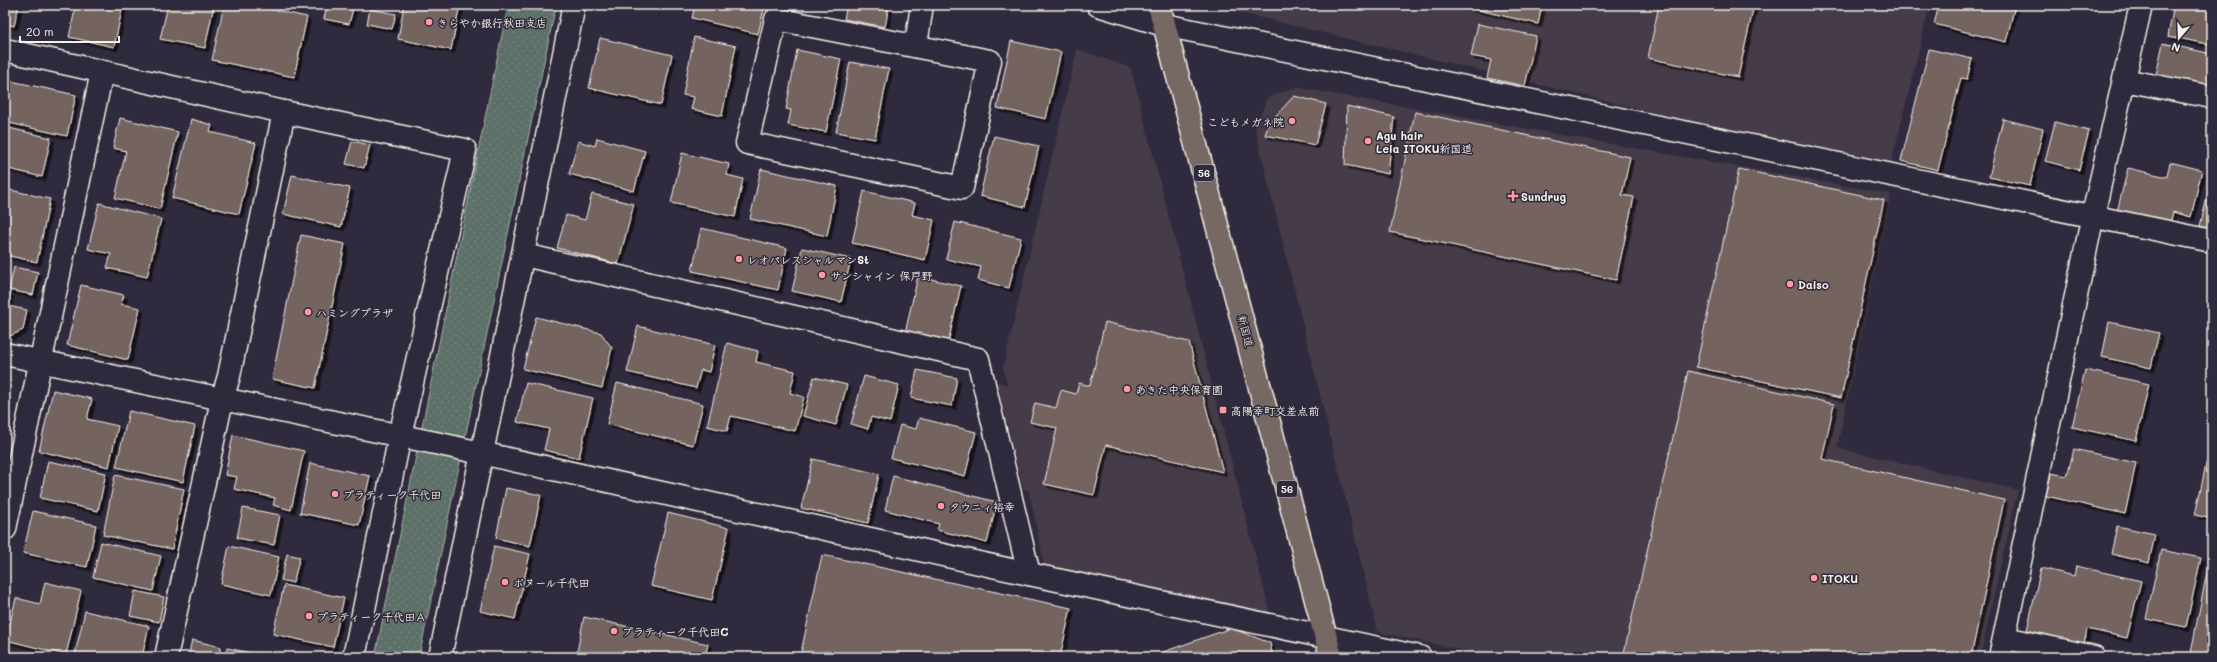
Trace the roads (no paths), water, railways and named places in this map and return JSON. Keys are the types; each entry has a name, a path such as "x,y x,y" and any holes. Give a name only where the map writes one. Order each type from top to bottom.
{"main road":[{"name":"新国道","path":"1161,15 1329,648"}],"street":[{"path":"440,657 481,452 524,255 574,5"},
{"path":"916,45 922,5"},
{"path":"1098,5 1161,15 2212,241"},
{"path":"2094,657 2003,648 2093,215 2141,5"},
{"path":"791,13 916,45 990,61 962,188 747,143 776,19 791,13"},
{"path":"5,50 464,150 400,436 354,657"},
{"path":"5,529 102,72"},
{"path":"2124,80 2212,97"},
{"path":"166,657 222,400 229,376 284,112"},
{"path":"524,255 978,359 1029,574"},
{"path":"5,354 222,400 481,452 1029,574 1329,648 1420,657"}],"place":[{"name":"きらやか銀行秋田支店","path":"429,22"},
{"name":"こどもメガネ院","path":"1292,121"},
{"name":"Agu hair Leia ITOKU新国道","path":"1368,141"},
{"name":"Sundrug","path":"1513,196"},
{"name":"レオパレスシャルマンSt","path":"739,259"},
{"name":"サンシャイン 保戸野","path":"822,275"},
{"name":"Daiso","path":"1790,284"},
{"name":"ハミングプラザ","path":"308,312"},
{"name":"あきた中央保育園","path":"1127,389"},
{"name":"高陽幸町交差点前","path":"1223,410"},
{"name":"プラティーク千代田","path":"335,494"},
{"name":"タウニィ裕幸","path":"941,506"},
{"name":"ITOKU","path":"1814,578"},
{"name":"ボヌール千代田","path":"505,582"},
{"name":"プラティーク千代田Ａ","path":"309,616"},
{"name":"プラティーク千代田C","path":"614,631"}]}
